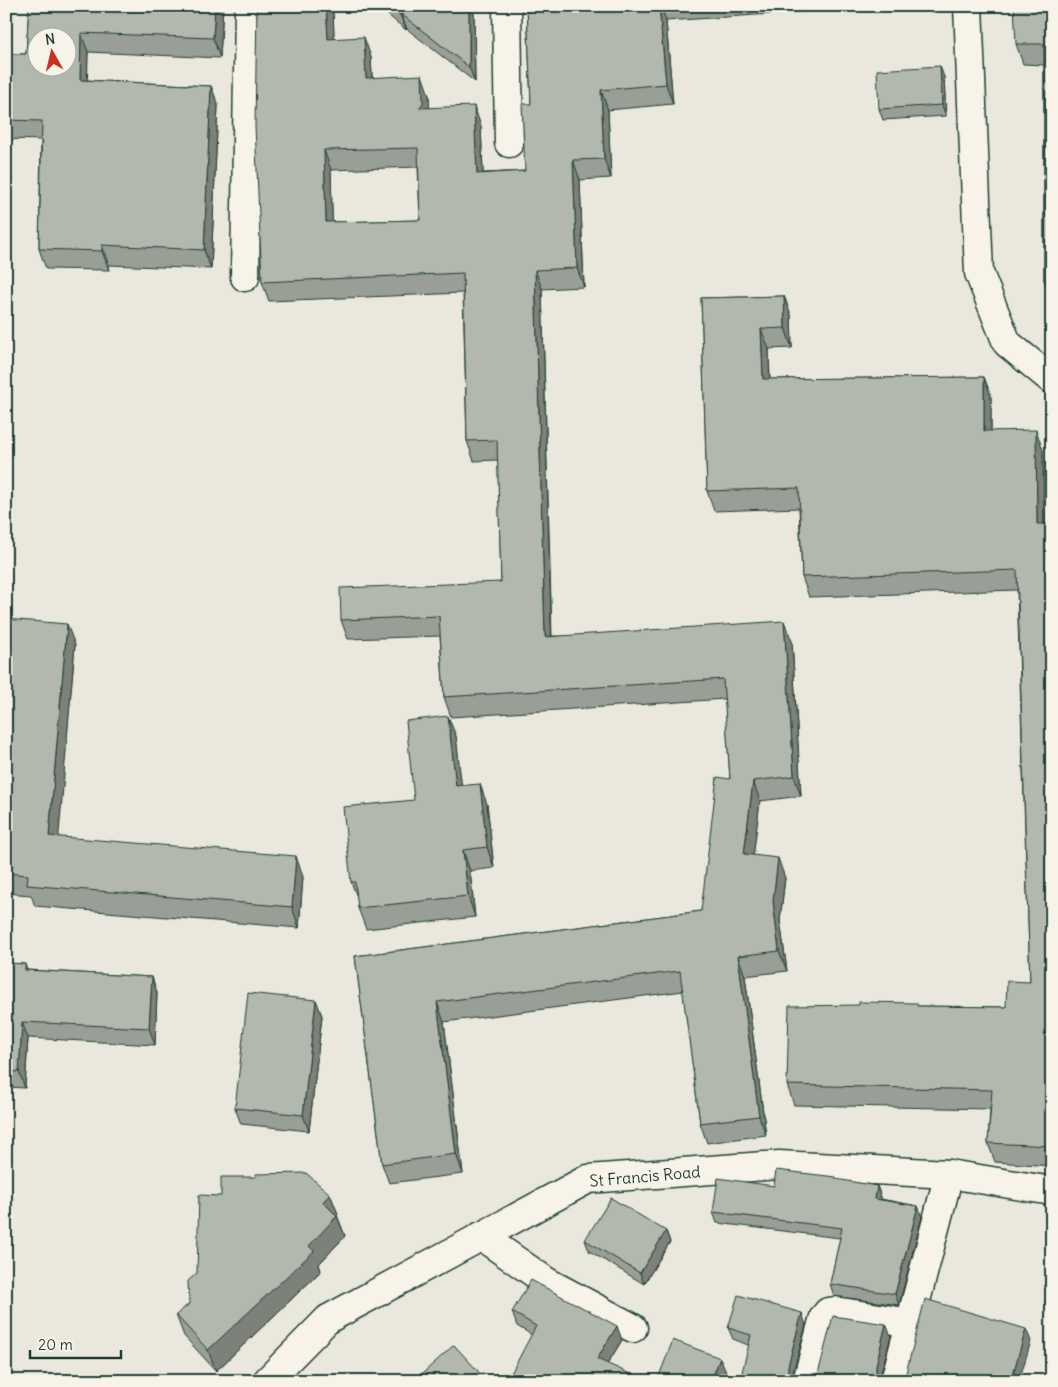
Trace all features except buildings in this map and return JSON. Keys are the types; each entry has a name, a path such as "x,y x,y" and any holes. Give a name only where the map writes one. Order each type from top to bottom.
{"street":[{"path":"245,277 248,6"},
{"path":"507,6 509,143"},
{"path":"968,6 979,273 1007,343 1052,380"},
{"name":"St Francis Road","path":"268,1381 328,1319 588,1179 779,1165 949,1174 1052,1191"},
{"path":"895,1381 949,1174"},
{"path":"481,1236 547,1282 633,1328"},
{"path":"807,1381 824,1317 828,1312 835,1311 911,1323"}]}
